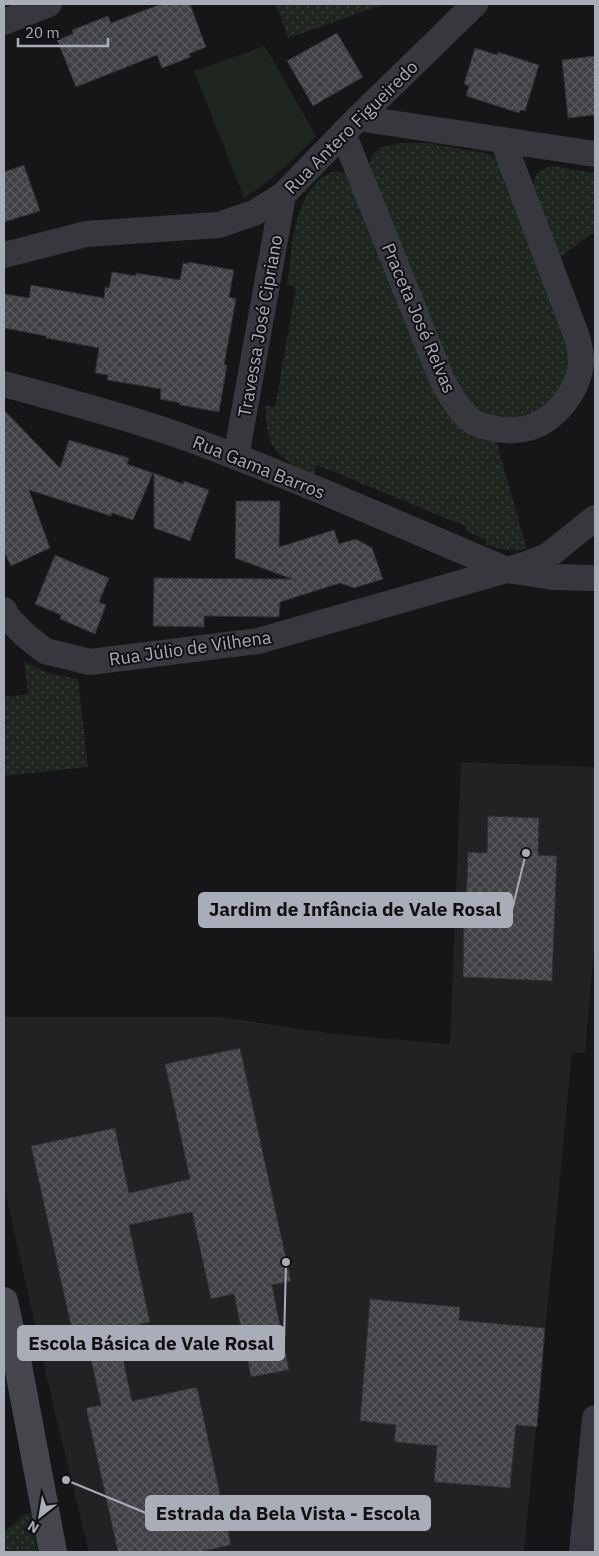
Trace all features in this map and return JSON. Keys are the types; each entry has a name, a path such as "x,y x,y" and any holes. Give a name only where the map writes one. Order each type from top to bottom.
{"street":[{"path":"4,22 49,4"},
{"name":"Rua Antero Figueiredo","path":"4,255 86,234 219,225 254,213 283,196 475,4"},
{"path":"351,126 503,141 595,154"},
{"name":"Praceta José Relvas","path":"351,126 442,380 456,404 473,422 498,429 524,429 546,421 564,403 576,384 581,362 577,336 503,141"},
{"name":"Travessa José Cipriano","path":"236,457 283,196"},
{"name":"Rua Gama Barros","path":"4,384 103,411 236,457 507,570 553,577 595,578"},
{"path":"507,570 549,555 595,518"},
{"name":"Rua Júlio de Vilhena","path":"4,610 9,619 45,651 90,662 258,642 507,570"},
{"path":"4,1301 11,1364 53,1552"},
{"path":"582,1552 595,1418"}],"shaded area":[{"path":"276,4 385,4 288,38"},
{"path":"265,46 316,136 282,170 244,198 194,71"},
{"path":"401,143 428,143 490,154 499,161 572,345 573,366 558,401 516,425 463,404 369,170 372,157 378,149"},
{"path":"552,166 595,173 595,231 560,258 534,189 534,180 537,173"},
{"path":"331,172 341,172 350,177 435,389 496,440 527,549 511,551 485,545 486,540 466,531 467,527 317,465 314,474 301,469 282,457 271,442 266,420 266,406 275,407 296,288 287,285 293,238 302,206 309,192 318,181"},
{"path":"24,661 50,673 78,679 88,767 4,776 4,697 28,694"},
{"path":"461,762 595,767 595,939 585,1053 572,1053 524,1552 89,1552 53,1405 4,1186 4,1017 221,1017 335,1034 450,1044"},
{"path":"32,1513 37,1552 4,1552 4,1532 25,1514"}],"building":[{"path":"161,4 190,4 206,47 189,54 191,57 162,68 157,55 76,87 57,40 73,34 72,30 108,16 111,23"},
{"path":"337,33 363,77 313,106 287,61"},
{"path":"475,48 497,55 498,52 539,65 525,111 520,110 519,113 466,96 469,86 464,84"},
{"path":"595,56 595,115 568,118 562,60"},
{"path":"24,165 40,211 4,222 4,172"},
{"path":"188,262 234,270 229,297 236,299 224,365 227,365 219,412 180,405 180,403 160,399 161,389 107,380 108,375 95,373 99,348 4,328 4,294 29,298 31,285 104,298 105,287 109,288 112,272 136,276 136,273 180,280 183,263 188,264"},
{"path":"4,410 60,468 69,440 129,458 127,464 153,473 133,520 112,513 111,516 29,490 50,548 11,566 4,552"},
{"path":"154,473 183,484 184,481 209,490 190,541 154,528"},
{"path":"236,501 280,501 279,547 334,530 339,544 356,539 372,548 383,579 354,588 340,583 280,602 279,617 204,616 204,627 153,626 154,578 292,579 235,558"},
{"path":"55,555 109,578 99,602 106,605 95,634 60,619 61,615 35,604"},
{"path":"488,816 539,818 538,855 557,856 552,981 463,977 464,909 466,909 468,852 487,853"},
{"path":"240,1048 291,1281 272,1285 289,1370 251,1377 234,1294 211,1299 192,1212 129,1225 150,1322 117,1330 132,1401 197,1387 231,1545 199,1552 118,1552 86,1408 101,1405 87,1341 75,1344 31,1146 115,1128 129,1193 190,1179 165,1064"},
{"path":"370,1299 460,1307 459,1320 545,1328 537,1427 516,1425 510,1488 434,1482 437,1446 394,1442 396,1425 360,1421"}],"place":[{"name":"Jardim de Infância de Vale Rosal","path":"526,853"},
{"name":"Escola Básica de Vale Rosal","path":"286,1262"},
{"name":"Estrada da Bela Vista - Escola","path":"66,1480"}]}
